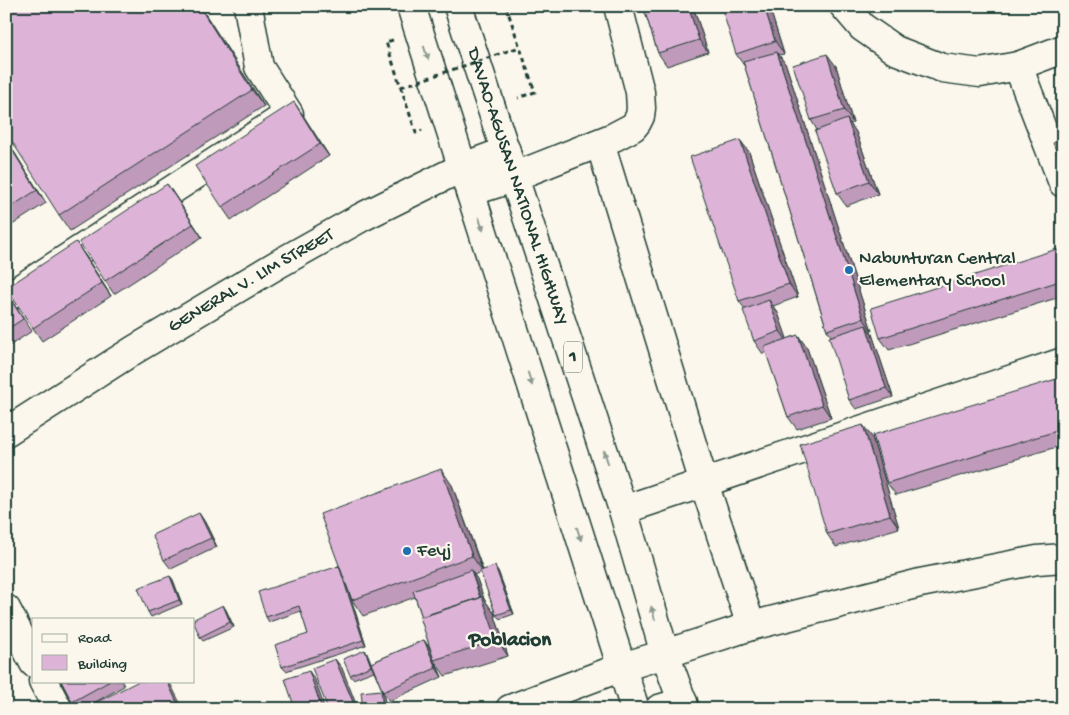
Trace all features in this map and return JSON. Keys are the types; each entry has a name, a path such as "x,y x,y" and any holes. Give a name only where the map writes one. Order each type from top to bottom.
{"main road":[{"path":"6,298 289,114 259,67 248,6"},
{"path":"411,6 635,709"},
{"name":"DAVAO-AGUSAN NATIONAL HIGHWAY","path":"458,6 623,510 666,654 676,706"},
{"path":"467,180 514,177 614,137 633,126 640,116 640,92 618,6"},
{"path":"844,6 862,27 895,50 942,68 980,74 1018,66 1063,49"},
{"path":"1018,66 1063,183"},
{"path":"600,142 704,483 751,626"},
{"name":"GENERAL V. LIM STREET","path":"6,432 134,350 280,263 362,217 467,180 506,151"},
{"path":"623,510 1063,362"},
{"path":"510,709 548,703 622,668 751,626 920,583 1037,560 1063,558"},
{"path":"6,609 32,658"},
{"path":"44,682 58,709"}],"path":[{"path":"506,6 535,92"},
{"path":"386,42 416,133"},
{"path":"401,87 520,47"}],"building":[{"path":"6,6 199,6 252,90 59,215 6,132"},
{"path":"643,6 688,6 699,40 658,53"},
{"path":"721,6 764,6 775,41 736,54"},
{"path":"777,52 863,318 827,330 743,61"},
{"path":"827,54 844,110 811,120 793,65"},
{"path":"294,102 320,144 222,207 195,166"},
{"path":"847,119 869,181 837,193 815,131"},
{"path":"1063,139 1063,167 1053,143"},
{"path":"6,140 37,190 6,210"},
{"path":"740,140 789,284 739,301 690,157"},
{"path":"167,184 193,224 105,281 79,242"},
{"path":"76,242 102,283 33,328 6,288"},
{"path":"1057,249 1063,268 1063,280 880,338 871,308"},
{"path":"6,292 23,319 6,330"},
{"path":"769,300 780,331 754,341 743,310"},
{"path":"866,325 886,388 849,400 829,337"},
{"path":"798,335 822,405 788,417 764,347"},
{"path":"1063,377 1063,429 887,483 873,435"},
{"path":"863,425 890,515 827,534 800,444"},
{"name":"Feyj","path":"441,469 472,556 352,600 320,514"},
{"path":"199,513 211,538 164,560 152,535"},
{"path":"339,566 363,640 282,667 275,645 308,634 299,606 266,617 258,592"},
{"path":"495,566 511,610 496,615 480,571"},
{"path":"471,570 480,598 422,617 413,591"},
{"path":"170,576 179,600 148,612 138,588"},
{"path":"482,597 497,640 434,660 420,617"},
{"path":"223,605 230,622 200,637 195,625 195,619"},
{"path":"424,640 436,668 383,692 371,663"},
{"path":"365,650 371,666 350,675 343,659"},
{"path":"335,659 356,709 328,709 312,668"},
{"path":"309,671 322,709 295,709 285,679"},
{"path":"62,682 108,682 72,702"},
{"path":"137,682 167,682 180,709 91,709 89,706"},
{"path":"381,690 383,709 363,709 361,692"}],"place":[{"name":"Nabunturan Central Elementary School","path":"849,270"},
{"name":"Feyj","path":"407,551"}],"district":[{"name":"Poblacion","path":"510,641"}]}
